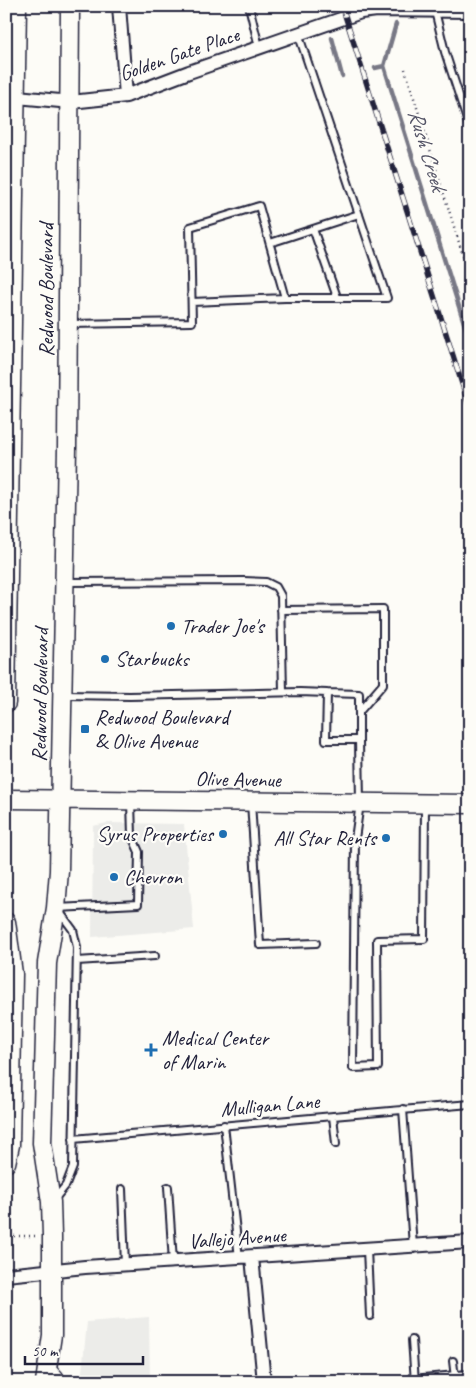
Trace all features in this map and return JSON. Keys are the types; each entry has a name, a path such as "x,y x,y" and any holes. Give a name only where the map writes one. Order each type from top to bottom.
{"main road":[{"name":"Redwood Boulevard","path":"6,703 11,96 17,6"},
{"name":"Redwood Boulevard","path":"45,1382 52,1335 52,1272 51,1202 42,1143 47,962 56,908 59,871 68,324 70,6"},
{"name":"Olive Avenue","path":"6,799 470,804"},
{"path":"6,922 13,974 10,1145 6,1164"}],"street":[{"path":"119,6 126,96"},
{"name":"Golden Gate Place","path":"11,96 70,102 126,96 298,32 361,12 377,8 435,11 470,10"},
{"name":"Vallejo Avenue","path":"6,1275 125,1265 470,1242"},
{"path":"245,1258 264,1382"},
{"path":"418,1381 455,1378 469,1379"}],"lane":[{"path":"249,6 259,47"},
{"path":"435,11 445,52 470,129"},
{"path":"192,302 285,298 387,298 298,32"},
{"path":"68,324 192,322 190,228 259,206 285,298"},
{"path":"270,243 359,214"},
{"path":"314,229 337,297"},
{"path":"64,582 244,581 266,582 276,587 281,596 283,692"},
{"path":"281,610 383,609 383,684 359,712"},
{"path":"62,695 130,696 283,692 359,694 360,803 355,839 353,1068 378,1067 377,940 424,939 425,803"},
{"path":"326,693 326,740 359,740"},
{"path":"56,908 138,904 139,852 132,836 131,800"},
{"path":"251,801 260,945 316,943"},
{"path":"51,1202 66,1185 73,1167 77,961 77,947 73,930 56,908"},
{"path":"77,961 155,956"},
{"name":"Mulligan Lane","path":"73,1139 470,1104"},
{"path":"403,1109 413,1246"},
{"path":"333,1116 336,1144"},
{"path":"224,1125 245,1258"},
{"path":"168,1187 172,1262"},
{"path":"122,1189 125,1265"},
{"path":"367,1249 370,1316"},
{"path":"412,1340 418,1381"},
{"path":"453,1361 455,1378"},
{"path":"48,1363 59,1375 62,1382"}],"path":[{"path":"405,69 470,278"},
{"path":"8,1236 40,1236"}],"shaded area":[{"path":"107,823 184,824 194,929 92,937 93,826"},
{"path":"149,1317 150,1382 81,1382 87,1322"}],"waterway":[{"name":"Rush Creek","path":"396,24 384,66 470,342"},
{"path":"332,38 342,76"},
{"path":"375,68 384,66"}],"railway":[{"path":"342,6 470,409"}],"place":[{"name":"Trader Joe's","path":"171,626"},
{"name":"Starbucks","path":"105,659"},
{"name":"Redwood Boulevard & Olive Avenue","path":"85,729"},
{"name":"Syrus Properties","path":"223,834"},
{"name":"All Star Rents","path":"386,838"},
{"name":"Chevron","path":"114,877"},
{"name":"Medical Center of Marin","path":"151,1050"}]}
